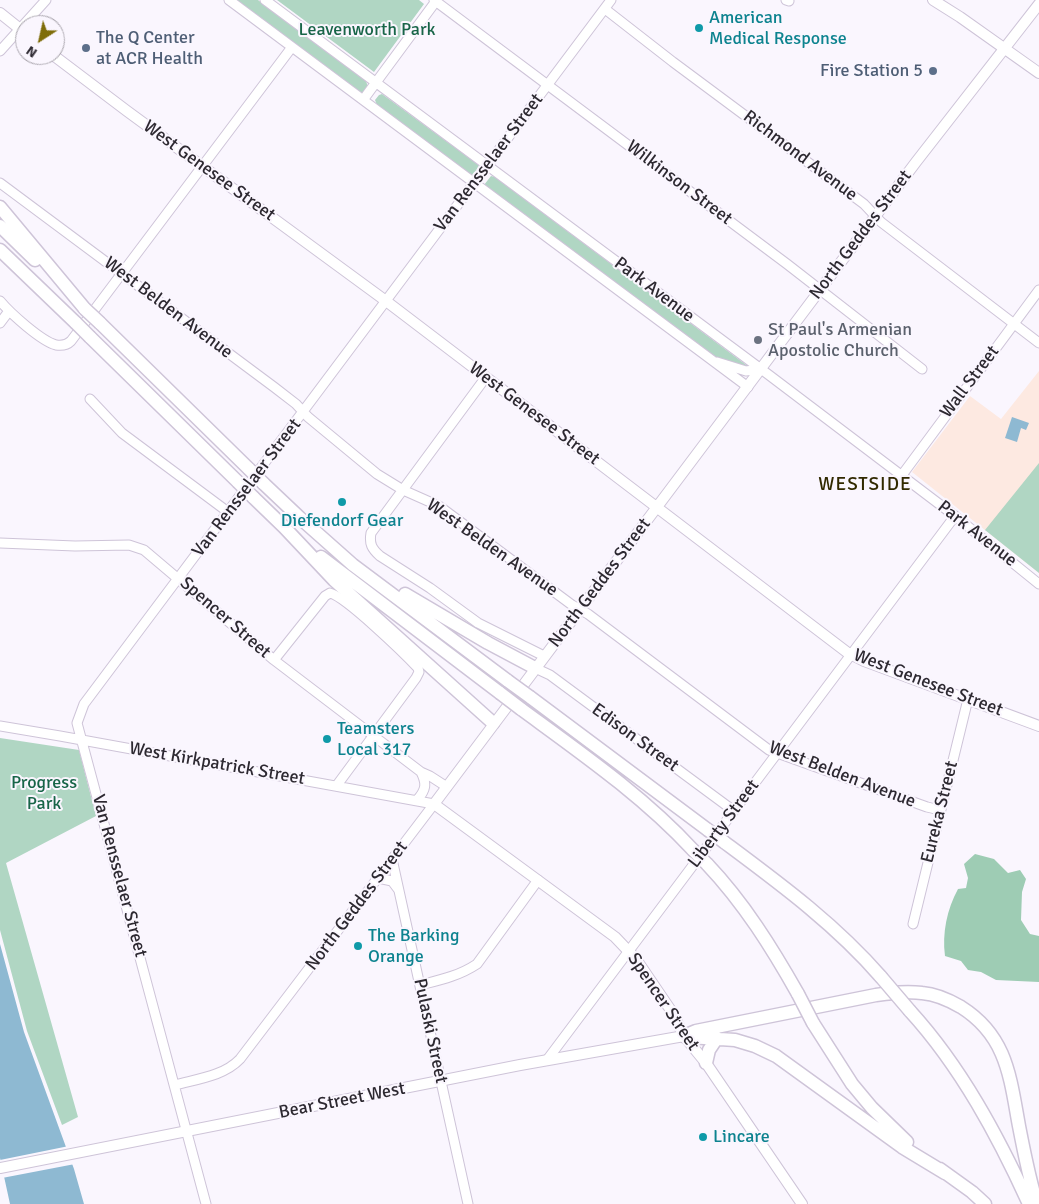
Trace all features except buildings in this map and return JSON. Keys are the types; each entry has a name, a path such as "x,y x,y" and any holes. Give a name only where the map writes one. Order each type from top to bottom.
{"highway":[{"path":"0,208 85,309"},
{"path":"0,226 263,483 354,565 800,899 838,933 881,977 935,1042 989,1124 1029,1204"},
{"path":"0,246 27,276"},
{"path":"0,250 284,527 334,580 493,724"},
{"path":"284,527 356,585 632,792 674,830 707,864 754,922 798,994 813,1023 852,1084 872,1108 915,1150 972,1192 985,1204"},
{"path":"336,549 402,593 535,668"},
{"path":"684,1036 696,1031 876,995 920,992 953,1003 971,1014 985,1026 995,1039 1005,1061 1029,1176 1037,1204"},
{"path":"684,1036 735,1040 755,1046 776,1056 902,1147 945,1173"},
{"path":"706,1063 709,1050 717,1038"}],"main road":[{"path":"933,0 960,17 1039,74"},
{"name":"North Geddes Street","path":"434,804 820,290 1039,4"},
{"path":"0,13 15,25"},
{"name":"West Genesee Street","path":"65,64 386,301 820,633 864,661 1039,726"},
{"name":"Spencer Street","path":"434,804 615,937 630,951 672,1012 684,1036 706,1063 802,1204"},
{"name":"Bear Street West","path":"0,1168 547,1060 684,1036"}],"street":[{"path":"34,15 46,0"},
{"name":"Park Avenue","path":"229,0 748,387"},
{"name":"Park Avenue","path":"265,0 902,475 1039,584"},
{"name":"Van Rensselaer Street","path":"206,1204 77,723 84,704 611,0"},
{"path":"362,100 435,1"},
{"name":"Wilkinson Street","path":"435,1 548,84 922,368"},
{"name":"Richmond Avenue","path":"605,9 864,204 881,222 1039,343"},
{"path":"0,50 15,37"},
{"path":"0,301 9,311 49,342 65,345 71,341 292,47"},
{"name":"West Belden Avenue","path":"0,183 296,404 377,474 403,490 439,506 769,750 940,810"},
{"name":"Wall Street","path":"902,475 1039,290"},
{"path":"0,323 9,311"},
{"path":"712,361 746,370 761,369"},
{"path":"486,377 371,534 370,540 372,548 380,556 430,588 464,614 544,656"},
{"path":"90,399 122,433 228,512"},
{"name":"Liberty Street","path":"547,1060 955,516"},
{"name":"Spencer Street","path":"0,543 136,547 150,554 274,660 421,772 447,787"},
{"path":"274,660 325,596 330,593 334,594 359,614 418,668 419,672 416,678 337,785"},
{"name":"Edison Street","path":"535,668 550,675 734,811"},
{"name":"Eureka Street","path":"913,924 968,699"},
{"name":"West Kirkpatrick Street","path":"0,726 337,785 434,804"},
{"path":"417,800 425,788 426,782 421,772"},
{"name":"North Geddes Street","path":"175,1085 220,1073 240,1059 434,804"},
{"name":"Pulaski Street","path":"392,859 468,1204"},
{"path":"378,878 392,881 398,890"},
{"path":"420,985 452,977 477,964 538,880"}],"shaded area":[{"path":"1039,371 1039,573 912,472 970,396 1001,419"}],"green space":[{"path":"236,0 258,0 366,81 368,87 364,92 358,92"},
{"name":"Leavenworth Park","path":"277,0 419,0 424,4 374,72"},
{"path":"382,94 476,163 479,166 472,176 377,105 375,100"},
{"path":"491,176 495,177 749,367 747,368 712,356 484,185"},
{"path":"1039,463 1039,573 985,530"},
{"name":"Progress Park","path":"0,738 79,750 96,816 6,863 78,1117 62,1125 27,1031 0,930"},
{"path":"975,854 994,859 1008,873 1020,870 1026,879 1022,892 1021,920 1030,934 1039,936 1039,982 996,980 981,972 968,970 961,961 945,956 944,939 948,913 958,889 966,888 968,878 964,864"}],"water":[{"path":"1012,417 1029,423 1026,430 1021,428 1017,442 1005,438"},
{"path":"0,944 24,1032 74,1169 84,1204 10,1204 0,1158"}],"pier":[{"path":"69,1146 75,1164 2,1178 0,1160"}],"place":[{"name":"American Medical Response","path":"699,28"},
{"name":"The Q Center at ACR Health","path":"86,48"},
{"name":"Fire Station 5","path":"933,71"},
{"name":"St Paul's Armenian Apostolic Church","path":"758,340"},
{"name":"Diefendorf Gear","path":"342,502"},
{"name":"Teamsters Local 317","path":"327,739"},
{"name":"The Barking Orange","path":"358,946"},
{"name":"Lincare","path":"703,1137"}],"district":[{"name":"WESTSIDE","path":"865,485"}]}
